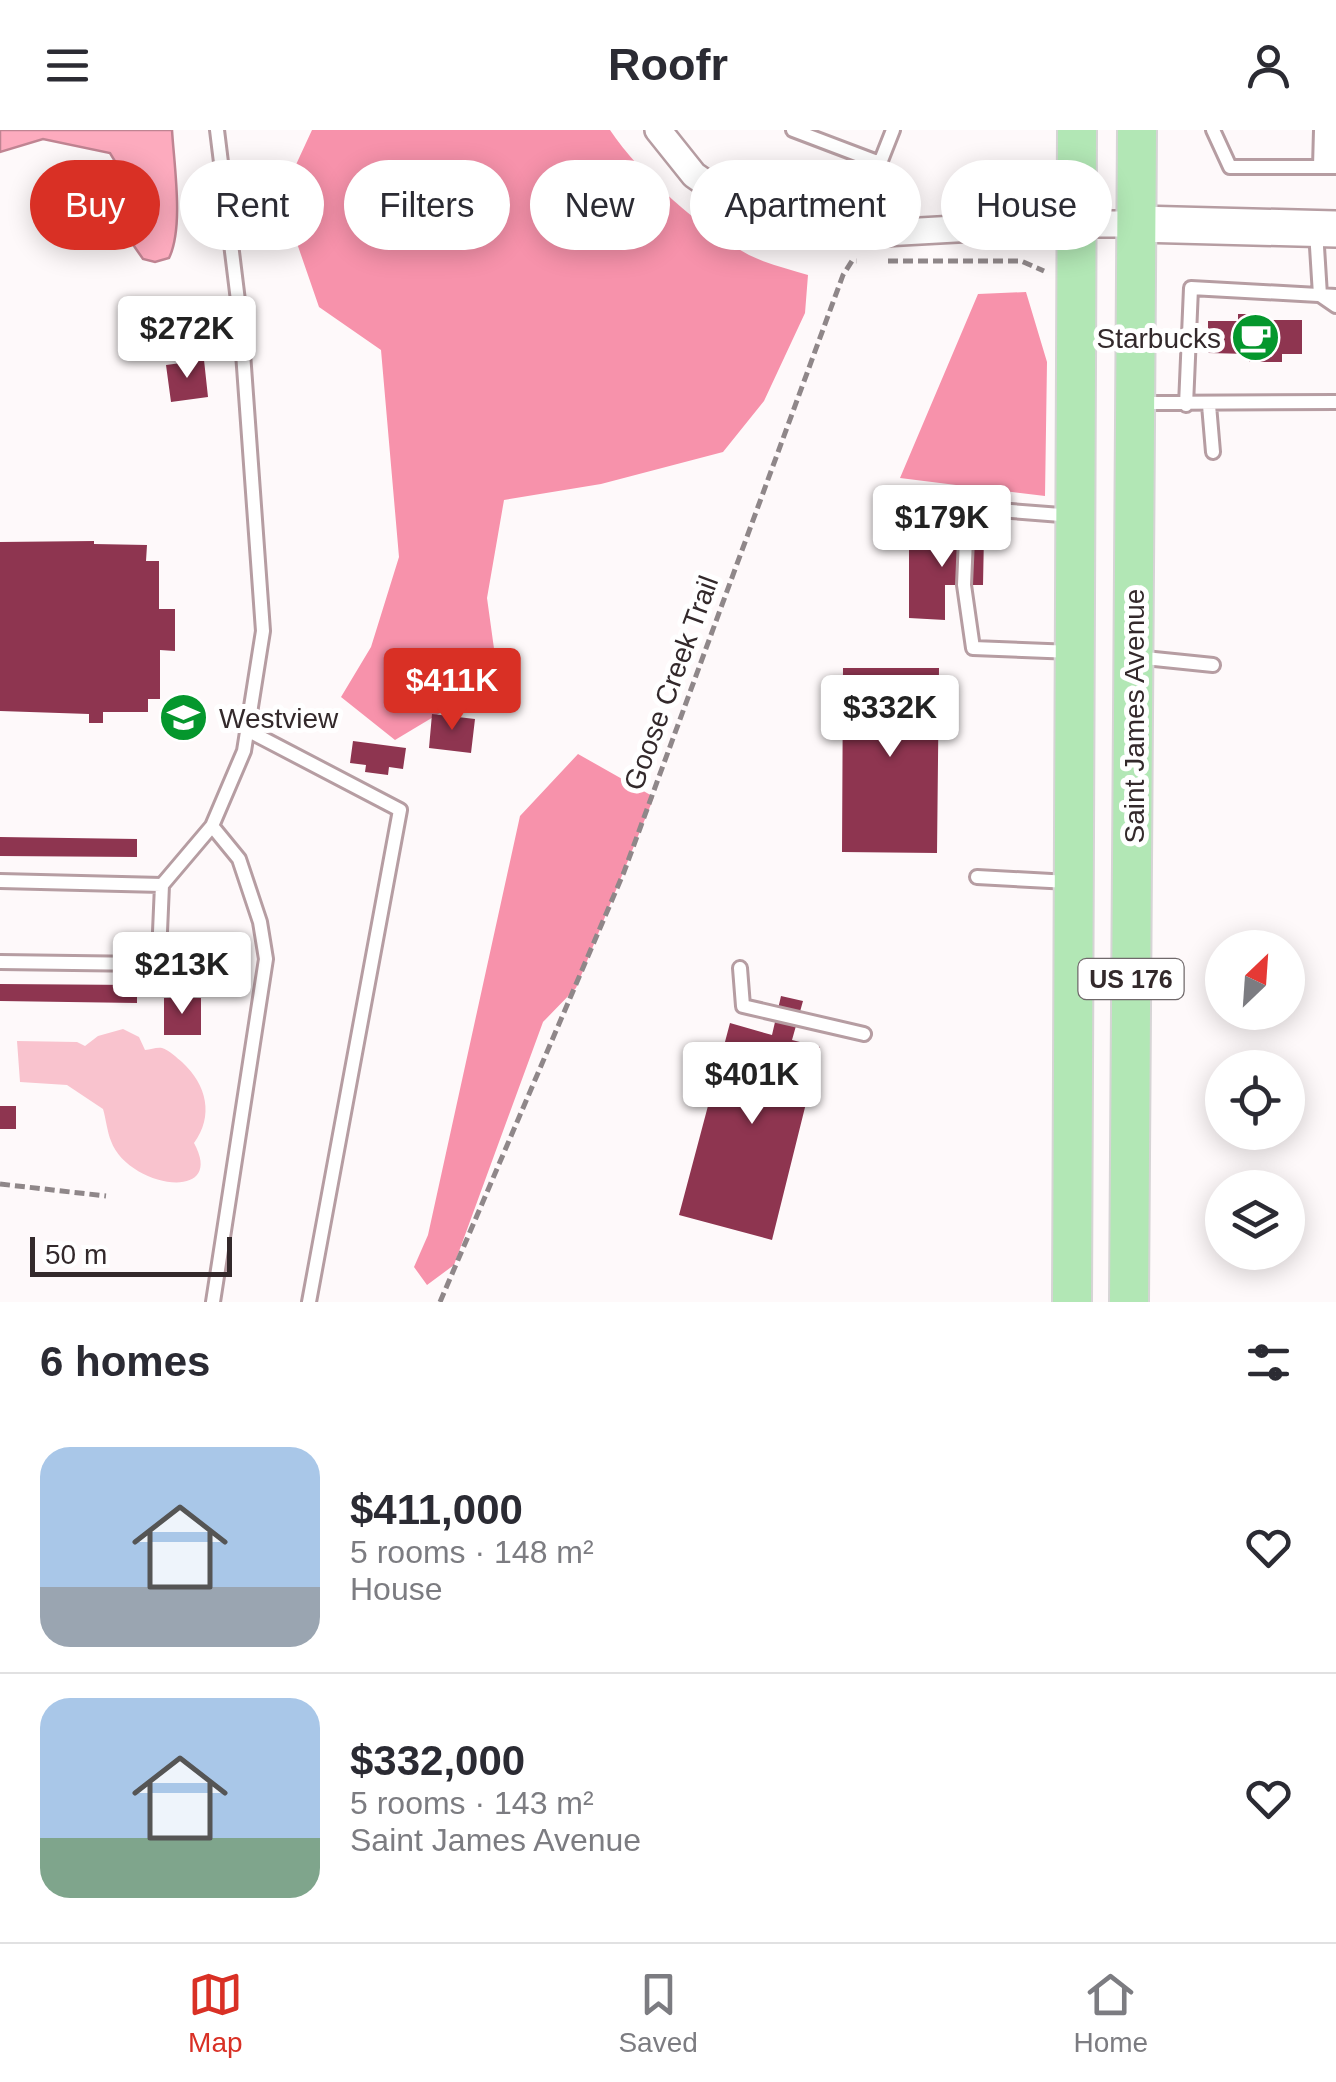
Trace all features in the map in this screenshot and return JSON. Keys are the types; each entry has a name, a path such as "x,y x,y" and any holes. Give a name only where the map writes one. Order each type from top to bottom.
{"main road":[{"path":"1078,130 1078,160"},
{"name":"Saint James Avenue","path":"1130,1302 1137,130"},
{"path":"1072,1302 1077,250"}],"street":[{"path":"658,130 694,175 736,206 786,229 866,234 941,230"},
{"path":"1112,224 1326,228"}],"lane":[{"path":"0,962 147,964 159,955 162,885 212,826 244,751 262,615 241,324 217,130"},
{"path":"793,130 880,163 893,130"},
{"path":"1213,130 1230,167 1329,167"},
{"path":"1321,130 1329,167"},
{"path":"1329,167 1333,130"},
{"path":"1320,294 1326,228"},
{"path":"1186,405 1191,288 1336,296"},
{"path":"1320,294 1336,306"},
{"path":"1133,403 1336,402"},
{"path":"1209,404 1213,452"},
{"path":"1076,516 998,510 967,516 964,585 973,648 1076,652"},
{"path":"1135,657 1213,664"},
{"path":"247,730 400,810 308,1302"},
{"path":"212,826 239,860 260,922 266,959 213,1302"},
{"path":"977,878 1074,882"},
{"path":"0,881 162,885"},
{"path":"740,968 743,1006 864,1034"}],"path":[{"name":"Goose Creek Trail","path":"440,1302 624,872 844,275 852,262 1022,261 1052,271"},
{"path":"0,1184 106,1196"}],"shaded area":[{"path":"0,130 172,130 177,213 169,258 155,262 143,259 137,250 160,250 160,160 114,160 110,153 43,139 0,152"},
{"path":"312,130 610,130 635,160 530,160 530,250 670,250 670,197 690,214 690,250 741,250 808,275 805,313 764,401 723,452 601,484 504,500 487,598 496,663 445,710 395,740 341,697 371,647 399,557 381,350 319,307 299,250 324,250 324,160 298,160"},
{"path":"1026,292 1047,362 1045,496 900,478 978,294"},
{"path":"578,754 654,797 576,988 543,1022 454,1265 427,1285 414,1267 428,1235 520,816"},
{"path":"123,1029 139,1037 145,1050 162,1048 173,1054 191,1071 202,1091 206,1112 194,1143 201,1162 197,1175 187,1181 171,1182 136,1170 111,1141 103,1109 67,1085 20,1082 17,1041 77,1042 85,1046 98,1036"}],"building":[{"path":"1238,314 1254,314 1254,320 1302,320 1302,354 1282,354 1282,362 1249,362 1249,354 1208,353 1208,321 1238,321"},
{"path":"204,360 208,397 171,402 166,365"},
{"path":"909,534 984,534 983,585 945,585 945,620 909,618"},
{"path":"0,542 147,545 146,561 159,561 159,609 175,609 175,651 160,650 160,699 148,699 148,712 103,712 103,723 89,723 89,714 0,711"},
{"path":"843,668 939,668 937,853 842,852"},
{"path":"432,714 475,719 471,753 429,748"},
{"path":"353,741 406,748 403,769 389,767 388,775 365,772 366,765 350,763"},
{"path":"0,837 137,839 137,857 0,856"},
{"path":"0,984 137,985 137,1003 0,1001"},
{"path":"781,996 803,1001 792,1040 820,1047 772,1240 679,1215 730,1023 772,1035"},
{"path":"164,998 201,998 201,1035 164,1035"},
{"path":"0,1106 16,1106 16,1129 0,1129"}],"place":[{"name":"Starbucks","path":"1256,338"},
{"name":"Westview","path":"184,718"}]}
